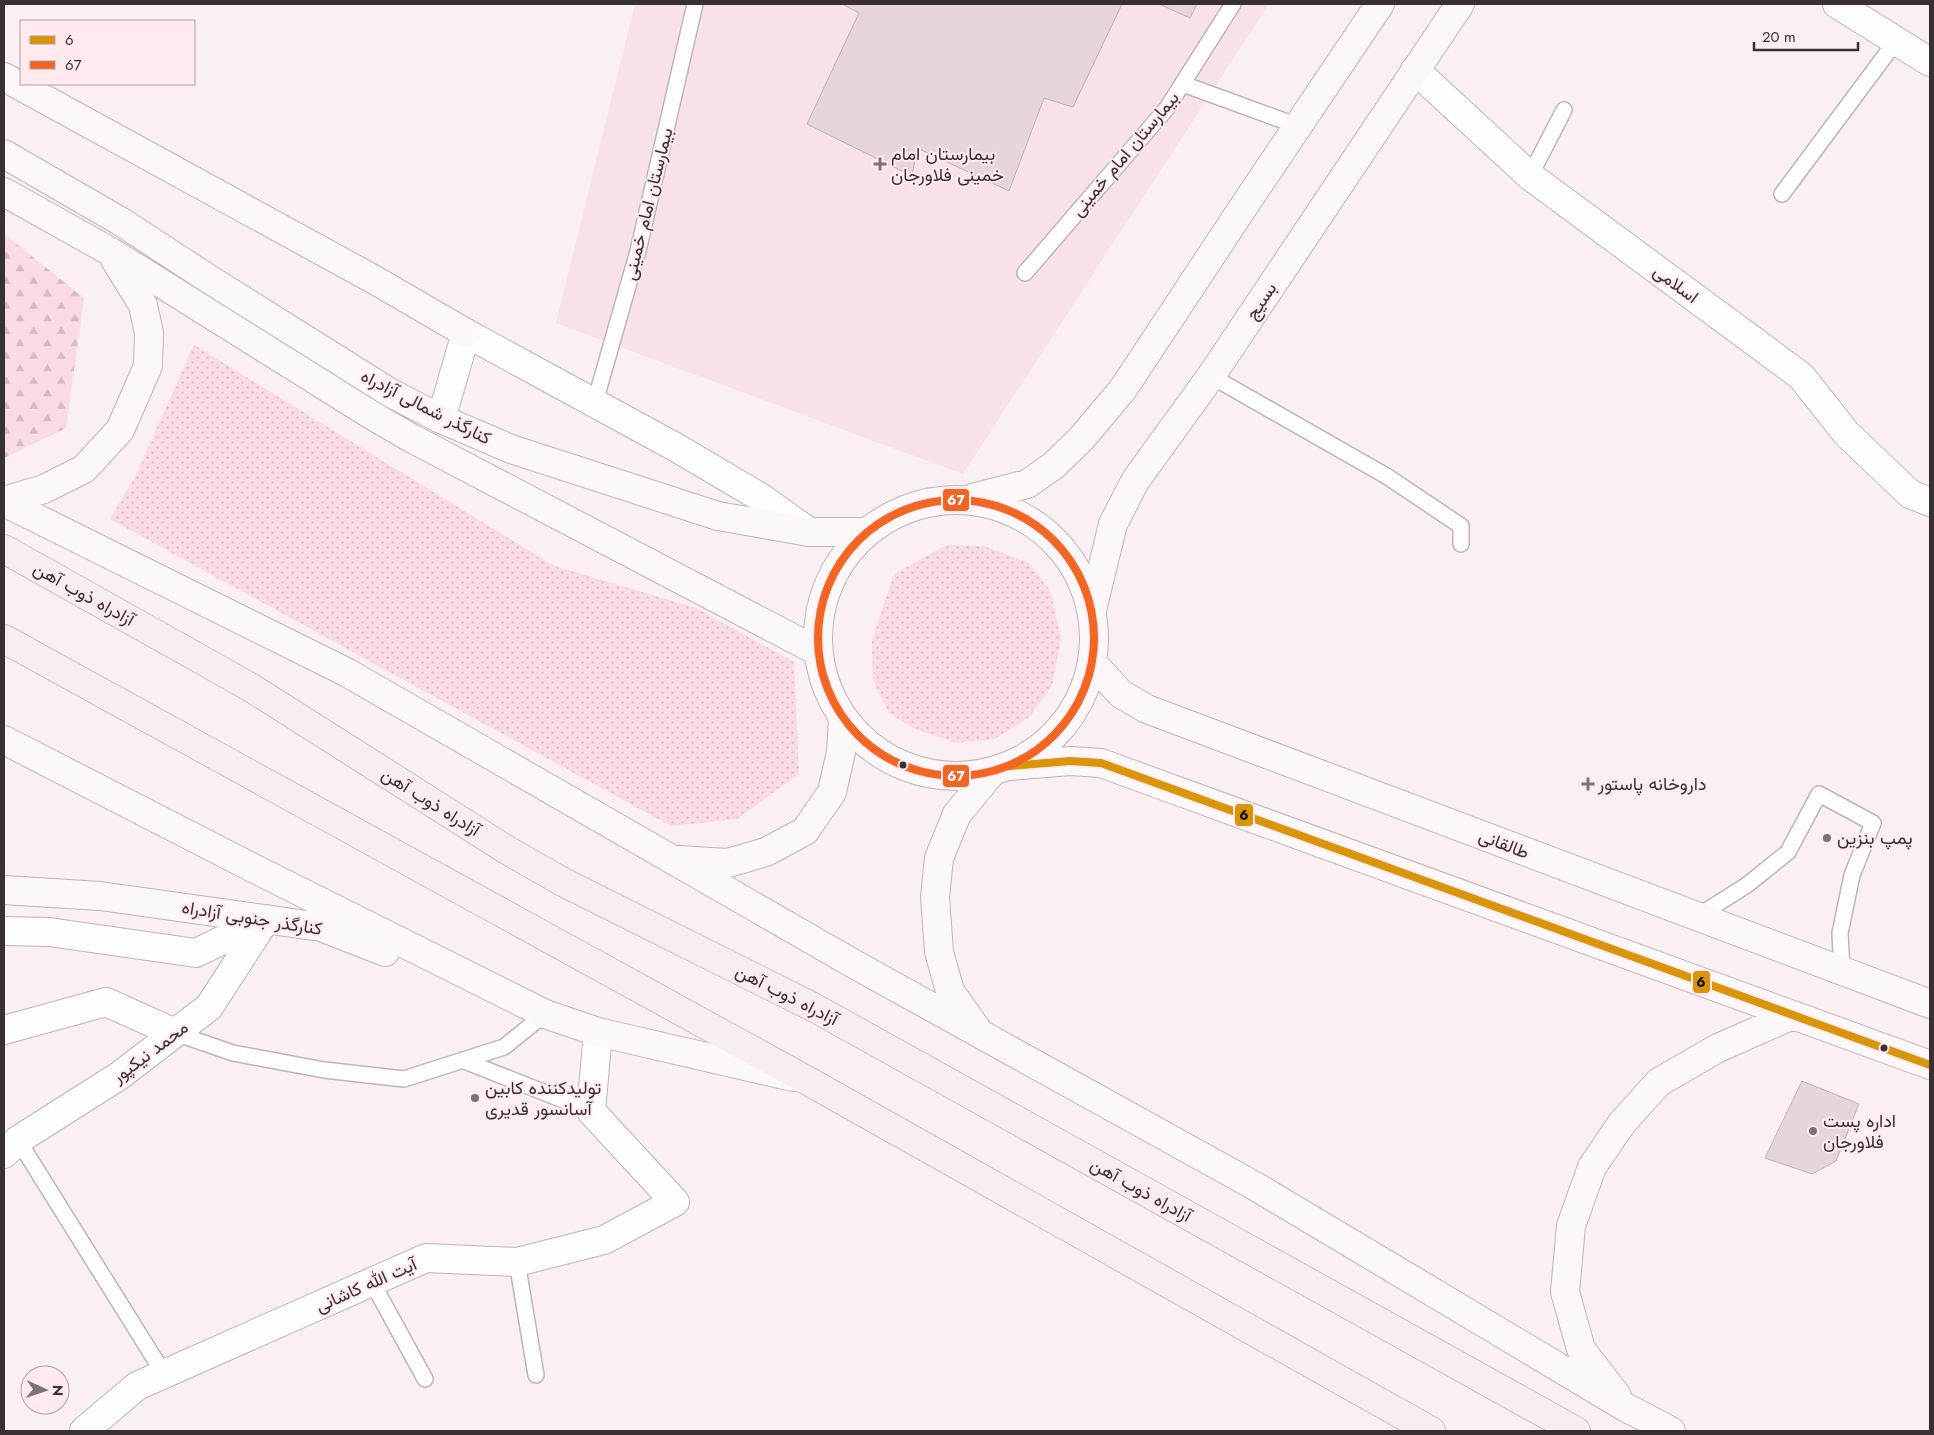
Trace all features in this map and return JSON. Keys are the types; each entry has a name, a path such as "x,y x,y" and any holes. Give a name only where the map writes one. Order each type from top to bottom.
{"highway":[{"name":"آزادراه ذوب آهن","path":"4,549 250,687 507,850 563,882 813,1007 1576,1431"},
{"path":"4,639 808,1081 1431,1431"}],"main road":[{"path":"1380,4 1123,389 1081,439 1053,466 1027,484 968,500 932,502 897,512 866,532 842,560 825,592 818,650 822,675 830,697 843,718 872,750 910,770 951,778 1070,760 1101,763 1930,1065"},
{"name":"بسیج","path":"1092,610 1113,524 1135,482 1211,376 1460,4"},
{"path":"4,77 373,279 466,333"},
{"name":"کنارگذر شمالی آزادراه","path":"4,154 120,221 389,392 440,419 511,449 718,516 809,532 866,532"},
{"name":"کنارگذر شمالی آزادراه","path":"4,192 111,252 411,438 818,650"},
{"path":"4,502 44,490 84,469 120,430 148,366 149,333 144,305 111,252"},
{"path":"968,500 1002,507 1034,523 1060,547 1080,577 1092,610 1094,636 1092,662 1082,694 1064,724 1040,749 1001,769 957,814 939,858 935,897 939,952 950,991 980,1033"},
{"path":"4,502 346,672 980,1033 1256,1186 1625,1407 1670,1431"},
{"name":"طالقانی","path":"1092,662 1121,694 1147,709 1930,1004"},
{"path":"672,859 728,863 766,852 805,831 832,792 841,752 843,718"},
{"path":"4,740 253,868 545,1014 598,1032 808,1081"},
{"name":"کنارگذر جنوبی آزادراه","path":"4,890 100,896 321,927 545,1014"},
{"path":"1625,1407 1582,1349 1565,1292 1571,1226 1592,1168 1622,1123 1659,1082 1718,1048 1793,1015"}],"street":[{"path":"1837,4 1930,62"},
{"name":"اسلامی","path":"1415,70 1530,176 1801,376 1854,440 1910,494 1930,502"},
{"path":"440,419 466,333 595,402 760,497 809,532"},
{"path":"4,931 49,932 196,953 266,919"},
{"name":"محمد نیکپور","path":"11,1147 119,1076 209,1007 266,919"},
{"path":"4,1030 106,1002 175,1033"},
{"path":"591,1111 598,1032"},
{"name":"آیت الله کاشانی","path":"84,1431 137,1386 426,1258 517,1262 604,1240 675,1202 591,1111"}],"lane":[{"name":"بیمارستان امام خمینی","path":"595,402 638,251 695,4"},
{"name":"بیمارستان امام خمینی","path":"1025,273 1167,108 1233,4"},
{"path":"1782,194 1896,41"},
{"path":"1183,84 1298,126"},
{"path":"1530,176 1564,110"},
{"path":"1211,376 1388,477 1461,526 1461,544"},
{"path":"1698,916 1747,885 1788,852 1820,794 1873,824 1852,875 1840,933 1842,971"},
{"path":"175,1033 233,1052 324,1070 404,1079 504,1047 545,1014"},
{"path":"462,1060 591,1111"},
{"path":"11,1147 164,1374"},
{"path":"517,1262 536,1375"},
{"path":"372,1282 425,1378"}],"shaded area":[{"name":"بیمارستان امام خمینی فلاورجان","path":"635,4 1269,4 963,474 556,323"}],"green space":[{"path":"4,234 84,298 66,428 4,458"},
{"path":"194,345 554,566 696,608 794,662 799,774 737,819 671,826 110,519 135,477"},
{"path":"947,545 984,546 1029,563 1051,592 1061,639 1052,686 1029,717 995,739 956,743 913,728 889,713 873,680 872,640 894,574"}],"building":[{"path":"842,4 1122,4 1073,107 1044,98 1009,191 917,148 912,176 807,124 859,13"},
{"path":"1159,4 1197,4 1190,18"},
{"name":"اداره پست فلاورجان","path":"1802,1081 1859,1104 1836,1161 1812,1174 1765,1158"}],"transit line":[{"name":"67","path":"956,500 983,503 1009,511 1033,523 1054,540 1071,561 1083,585 1091,611 1094,638 1091,665 1083,691 1071,715 1054,736 1033,753 1009,765 983,773 956,776 929,773 903,765 879,753 858,736 841,715 829,691 821,665 818,638 821,611 829,585 841,561 858,540 879,523 903,511 929,503 956,500"},
{"name":"6","path":"1010,766 1070,761 1101,763 1930,1065"}],"place":[{"name":"بیمارستان امام خمینی فلاورجان","path":"880,164"},
{"name":"داروخانه پاستور","path":"1588,784"},
{"name":"پمپ بنزین","path":"1827,838"},
{"name":"تولیدکننده کابین آسانسور قدیری","path":"475,1098"},
{"name":"اداره پست فلاورجان","path":"1813,1131"}]}
